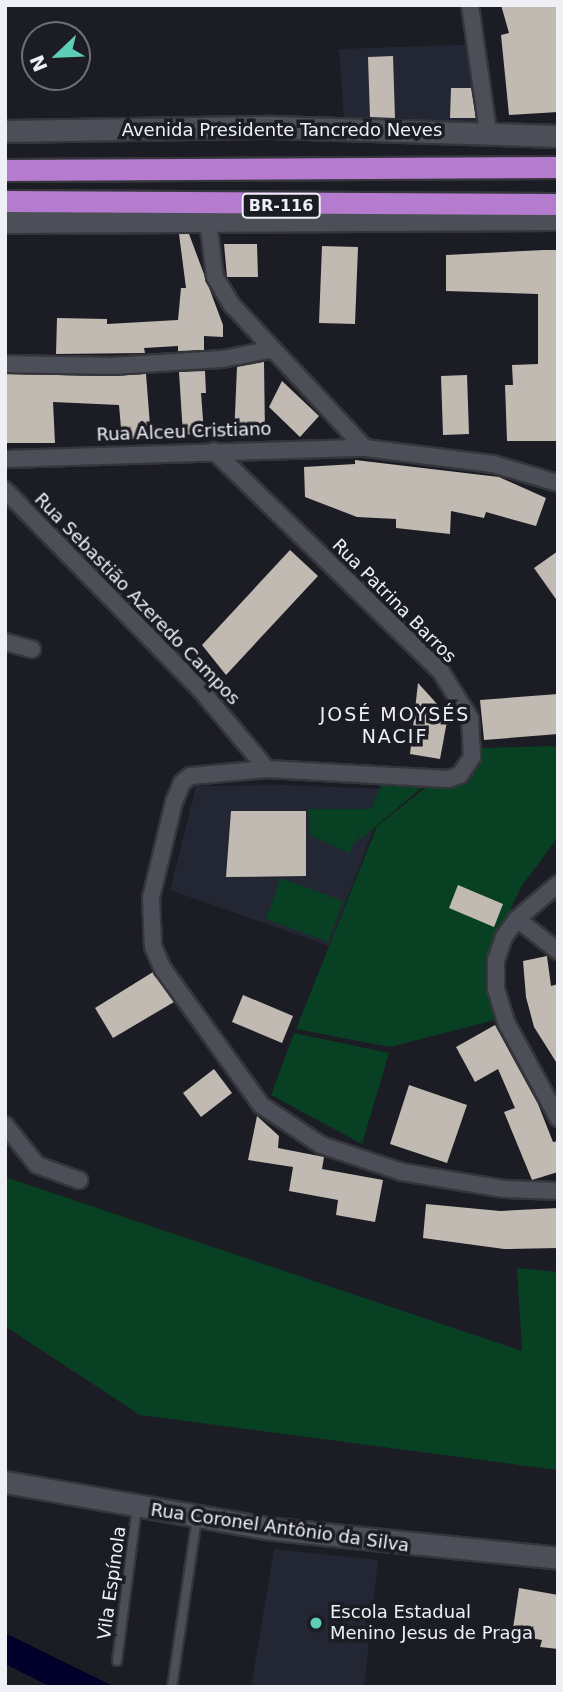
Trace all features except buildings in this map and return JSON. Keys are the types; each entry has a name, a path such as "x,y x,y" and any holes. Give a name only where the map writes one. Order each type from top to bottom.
{"highway":[{"name":"BR-116","path":"5,170 558,166"},
{"name":"BR-116","path":"5,201 558,204"}],"main road":[{"name":"Avenida Presidente Tancredo Neves","path":"5,131 273,127 488,131 558,136"},
{"path":"5,222 558,219"},
{"name":"Rua Coronel Antônio da Silva","path":"5,1482 138,1508 340,1538 558,1558"}],"street":[{"path":"470,5 488,131"},
{"path":"208,221 215,277 270,350 365,448"},
{"path":"5,364 111,366 222,359 270,350"},
{"name":"Rua Alceu Cristiano","path":"5,459 365,448 493,464 558,483"},
{"name":"Rua Patrina Barros","path":"214,451 442,672 461,699 474,739 466,769 448,779 267,769 207,772 182,783 151,898 153,946 163,969 205,1032 261,1105 321,1145 402,1172 505,1189 558,1191"},
{"name":"Rua Sebastião Azeredo Campos","path":"5,490 199,688 267,769"},
{"path":"5,642 32,649"},
{"path":"558,884 517,919 504,937 496,960 496,989 506,1024 558,1118"},
{"path":"517,919 558,951"},
{"path":"5,1125 37,1165 79,1180"}],"lane":[{"name":"Vila Espínola","path":"117,1661 138,1508"},
{"path":"172,1687 197,1517"}],"shaded area":[{"path":"483,44 485,130 345,134 339,49"},
{"path":"283,785 389,789 329,946 170,890 196,786"},
{"name":"Escola Estadual Menino Jesus de Praga","path":"274,1549 378,1560 364,1687 251,1687"}],"green space":[{"path":"558,746 558,837 521,887 486,962 495,1020 390,1047 296,1029 377,826 476,748"},
{"path":"382,783 426,784 357,842 362,829 349,853 310,835 308,809 371,809"},
{"path":"281,878 343,901 328,942 266,919"},
{"path":"294,1033 389,1053 362,1144 271,1095"},
{"path":"5,1177 522,1351 517,1268 558,1272 558,1470 140,1415 5,1326"}],"water":[{"path":"5,1633 115,1687 51,1687 5,1664"}],"place":[{"name":"Escola Estadual Menino Jesus de Praga","path":"316,1623"}],"district":[{"name":"JOSÉ MOYSÉS NACIF","path":"395,726"}]}
